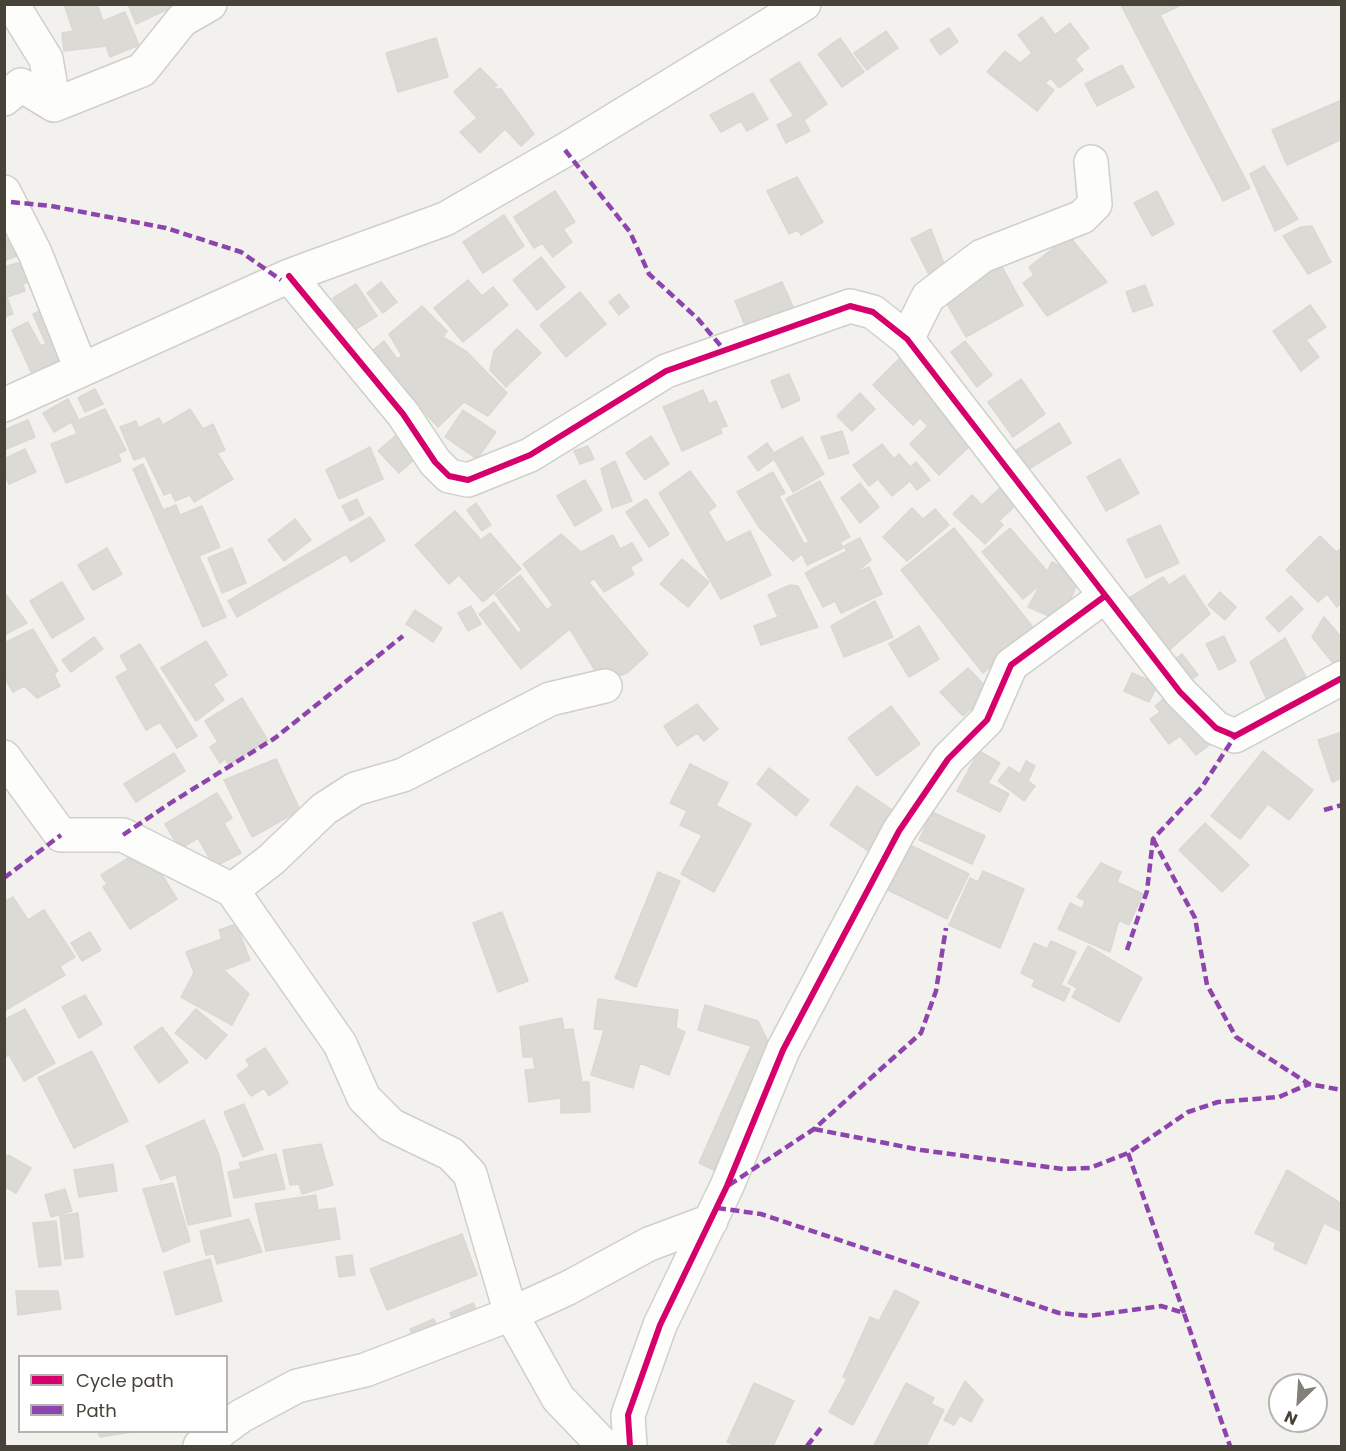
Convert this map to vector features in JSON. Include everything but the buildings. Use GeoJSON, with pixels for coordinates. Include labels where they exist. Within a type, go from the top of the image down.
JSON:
{"type":"FeatureCollection","features":[{"type":"Feature","properties":{"kind":"street"},"geometry":{"type":"LineString","coordinates":[[12,4],[46,59],[54,105]]}},
{"type":"Feature","properties":{"kind":"street"},"geometry":{"type":"LineString","coordinates":[[54,105],[142,70],[182,20],[210,4]]}},
{"type":"Feature","properties":{"kind":"street"},"geometry":{"type":"LineString","coordinates":[[4,405],[289,276],[445,219],[565,150],[804,4]]}},
{"type":"Feature","properties":{"kind":"street"},"geometry":{"type":"LineString","coordinates":[[4,99],[21,85],[54,105]]}},
{"type":"Feature","properties":{"kind":"street"},"geometry":{"type":"LineString","coordinates":[[908,339],[928,297],[982,256],[1082,217],[1095,204],[1091,162]]}},
{"type":"Feature","properties":{"kind":"street"},"geometry":{"type":"LineString","coordinates":[[4,192],[35,254],[81,369]]}},
{"type":"Feature","properties":{"kind":"street"},"geometry":{"type":"LineString","coordinates":[[289,276],[403,414],[435,462],[449,476],[468,480],[530,455],[666,372],[850,306],[873,312],[908,339],[1180,692],[1216,728],[1235,736],[1341,678]]}},
{"type":"Feature","properties":{"kind":"street"},"geometry":{"type":"LineString","coordinates":[[630,1446],[628,1415],[660,1325],[711,1221],[783,1050],[899,831],[948,759],[987,720],[1011,665],[1105,596]]}},
{"type":"Feature","properties":{"kind":"street"},"geometry":{"type":"LineString","coordinates":[[232,890],[272,859],[324,809],[355,789],[403,775],[550,699],[605,686]]}},
{"type":"Feature","properties":{"kind":"street"},"geometry":{"type":"LineString","coordinates":[[4,757],[60,835],[123,836],[232,890],[340,1044],[364,1098],[391,1125],[451,1155],[470,1174],[511,1314],[558,1398],[604,1446]]}},
{"type":"Feature","properties":{"kind":"street"},"geometry":{"type":"LineString","coordinates":[[228,1426],[241,1416],[297,1386],[365,1370],[511,1314],[568,1288],[649,1244],[711,1221]]}},
{"type":"Feature","properties":{"kind":"street"},"geometry":{"type":"LineString","coordinates":[[200,1446],[217,1433]]}},
{"type":"Feature","properties":{"kind":"marked path"},"geometry":{"type":"LineString","coordinates":[[565,150],[630,232],[649,274],[698,319],[725,351]]}},
{"type":"Feature","properties":{"kind":"marked path"},"geometry":{"type":"LineString","coordinates":[[11,202],[51,206],[166,228],[241,252],[281,280]]}},
{"type":"Feature","properties":{"kind":"marked path"},"geometry":{"type":"LineString","coordinates":[[123,835],[275,738],[403,636]]}},
{"type":"Feature","properties":{"kind":"marked path"},"geometry":{"type":"LineString","coordinates":[[1127,950],[1147,891],[1153,839],[1202,787],[1235,736]]}},
{"type":"Feature","properties":{"kind":"marked path"},"geometry":{"type":"LineString","coordinates":[[1324,810],[1342,805]]}},
{"type":"Feature","properties":{"kind":"marked path"},"geometry":{"type":"LineString","coordinates":[[4,878],[61,835]]}},
{"type":"Feature","properties":{"kind":"marked path"},"geometry":{"type":"LineString","coordinates":[[1153,839],[1195,918],[1207,985],[1236,1037],[1309,1084],[1342,1090]]}},
{"type":"Feature","properties":{"kind":"marked path"},"geometry":{"type":"LineString","coordinates":[[729,1185],[814,1129],[921,1033],[936,991],[946,928]]}},
{"type":"Feature","properties":{"kind":"marked path"},"geometry":{"type":"LineString","coordinates":[[814,1129],[921,1150],[1063,1169],[1090,1168],[1128,1153],[1188,1112],[1218,1102],[1279,1097],[1309,1084]]}},
{"type":"Feature","properties":{"kind":"marked path"},"geometry":{"type":"LineString","coordinates":[[1128,1153],[1184,1313]]}},
{"type":"Feature","properties":{"kind":"marked path"},"geometry":{"type":"LineString","coordinates":[[717,1208],[761,1214],[1059,1313],[1089,1316],[1161,1306],[1184,1313],[1230,1446]]}},
{"type":"Feature","properties":{"kind":"marked path"},"geometry":{"type":"LineString","coordinates":[[807,1446],[821,1428]]}},
{"type":"Feature","properties":{"kind":"cycle path"},"geometry":{"type":"LineString","coordinates":[[289,276],[403,414],[435,462],[449,476],[468,480],[530,455],[666,371],[850,306],[873,312],[907,339],[1180,692],[1216,728],[1235,736],[1342,678]]}},
{"type":"Feature","properties":{"kind":"cycle path"},"geometry":{"type":"LineString","coordinates":[[630,1446],[628,1415],[660,1325],[727,1186],[783,1050],[899,831],[948,759],[987,720],[1011,665],[1105,596]]}}]}
